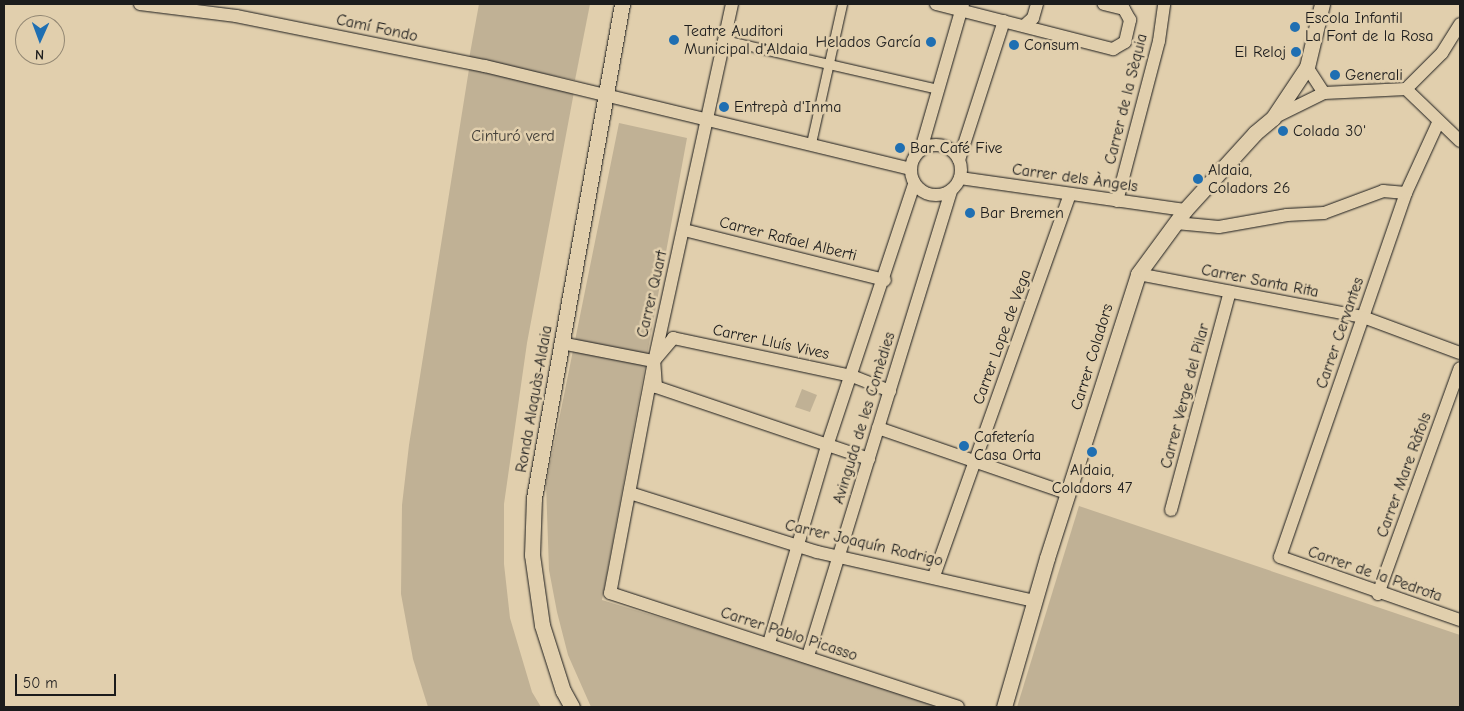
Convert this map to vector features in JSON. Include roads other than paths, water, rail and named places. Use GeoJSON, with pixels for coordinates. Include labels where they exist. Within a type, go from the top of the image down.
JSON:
{"type":"FeatureCollection","features":[{"type":"Feature","properties":{"kind":"street","name":"Camí Fondo"},"geometry":{"type":"LineString","coordinates":[[140,4],[236,16],[605,94]]}},
{"type":"Feature","properties":{"kind":"street","name":"Ronda Alaquàs-Aldaia"},"geometry":{"type":"LineString","coordinates":[[572,707],[564,691],[542,625],[532,555],[534,498],[622,4]]}},
{"type":"Feature","properties":{"kind":"street","name":"Carrer Quart"},"geometry":{"type":"LineString","coordinates":[[610,593],[654,361],[684,230],[705,119],[732,4]]}},
{"type":"Feature","properties":{"kind":"street"},"geometry":{"type":"LineString","coordinates":[[811,143],[842,4]]}},
{"type":"Feature","properties":{"kind":"street"},"geometry":{"type":"LineString","coordinates":[[936,4],[963,7],[1004,21],[1113,49],[1125,42],[1130,20],[1124,9],[1104,4]]}},
{"type":"Feature","properties":{"kind":"street"},"geometry":{"type":"LineString","coordinates":[[1024,26],[1033,18],[1037,4]]}},
{"type":"Feature","properties":{"kind":"street","name":"Carrer de la Sèquia"},"geometry":{"type":"LineString","coordinates":[[1117,201],[1159,41],[1164,4]]}},
{"type":"Feature","properties":{"kind":"street","name":"Carrer Coladors"},"geometry":{"type":"LineString","coordinates":[[1004,707],[1068,493],[1138,274],[1185,210],[1255,133],[1273,118],[1307,67],[1322,4]]}},
{"type":"Feature","properties":{"kind":"street"},"geometry":{"type":"LineString","coordinates":[[963,7],[922,146],[914,157],[910,169],[914,184],[929,194],[940,195],[951,190],[960,178],[960,160],[1004,21]]}},
{"type":"Feature","properties":{"kind":"street"},"geometry":{"type":"LineString","coordinates":[[1273,118],[1324,93],[1406,90],[1442,52],[1460,24]]}},
{"type":"Feature","properties":{"kind":"street"},"geometry":{"type":"LineString","coordinates":[[724,40],[938,89]]}},
{"type":"Feature","properties":{"kind":"street"},"geometry":{"type":"LineString","coordinates":[[1307,67],[1324,93]]}},
{"type":"Feature","properties":{"kind":"street"},"geometry":{"type":"LineString","coordinates":[[1406,90],[1438,123],[1460,140]]}},
{"type":"Feature","properties":{"kind":"street"},"geometry":{"type":"LineString","coordinates":[[605,94],[811,143],[910,169]]}},
{"type":"Feature","properties":{"kind":"street","name":"Carrer Cervantes"},"geometry":{"type":"LineString","coordinates":[[1280,557],[1406,193],[1438,123]]}},
{"type":"Feature","properties":{"kind":"street"},"geometry":{"type":"LineString","coordinates":[[922,146],[943,147],[954,152],[960,160]]}},
{"type":"Feature","properties":{"kind":"street","name":"Carrer dels Àngels"},"geometry":{"type":"LineString","coordinates":[[960,178],[1185,210]]}},
{"type":"Feature","properties":{"kind":"street","name":"Avinguda de les Comèdies"},"geometry":{"type":"LineString","coordinates":[[769,643],[827,446],[885,280],[914,184]]}},
{"type":"Feature","properties":{"kind":"street","name":"Avinguda de les Comèdies"},"geometry":{"type":"LineString","coordinates":[[808,656],[951,190]]}},
{"type":"Feature","properties":{"kind":"street"},"geometry":{"type":"LineString","coordinates":[[1176,223],[1219,226],[1287,215],[1324,212],[1383,191],[1406,193]]}},
{"type":"Feature","properties":{"kind":"street","name":"Carrer Lope de Vega"},"geometry":{"type":"LineString","coordinates":[[934,576],[1070,194]]}},
{"type":"Feature","properties":{"kind":"street","name":"Carrer Rafael Alberti"},"geometry":{"type":"LineString","coordinates":[[684,230],[885,280]]}},
{"type":"Feature","properties":{"kind":"street","name":"Carrer Santa Rita"},"geometry":{"type":"LineString","coordinates":[[1138,274],[1363,317],[1460,353]]}},
{"type":"Feature","properties":{"kind":"street","name":"Carrer Verge del Pilar"},"geometry":{"type":"LineString","coordinates":[[1171,510],[1230,292]]}},
{"type":"Feature","properties":{"kind":"street","name":"Carrer Lluís Vives"},"geometry":{"type":"LineString","coordinates":[[654,361],[673,338],[852,376],[890,391]]}},
{"type":"Feature","properties":{"kind":"street"},"geometry":{"type":"LineString","coordinates":[[561,343],[654,361],[656,387],[869,459]]}},
{"type":"Feature","properties":{"kind":"street","name":"Carrer Mare Ràfols"},"geometry":{"type":"LineString","coordinates":[[1378,594],[1460,368]]}},
{"type":"Feature","properties":{"kind":"street"},"geometry":{"type":"LineString","coordinates":[[878,428],[1068,493]]}},
{"type":"Feature","properties":{"kind":"street","name":"Carrer Joaquín Rodrigo"},"geometry":{"type":"LineString","coordinates":[[630,493],[798,547],[934,576],[1035,601]]}},
{"type":"Feature","properties":{"kind":"street","name":"Carrer de la Pedrota"},"geometry":{"type":"LineString","coordinates":[[1280,557],[1378,594],[1460,620]]}},
{"type":"Feature","properties":{"kind":"street","name":"Carrer Pablo Picasso"},"geometry":{"type":"LineString","coordinates":[[610,593],[769,643],[958,707]]}},
{"type":"Feature","properties":{"kind":"place","name":"Escola Infantil La Font de la Rosa"},"geometry":{"type":"Point","coordinates":[1295,27]}},
{"type":"Feature","properties":{"kind":"place","name":"Teatre Auditori Municipal d'Aldaia"},"geometry":{"type":"Point","coordinates":[674,40]}},
{"type":"Feature","properties":{"kind":"place","name":"Helados García"},"geometry":{"type":"Point","coordinates":[931,42]}},
{"type":"Feature","properties":{"kind":"place","name":"Consum"},"geometry":{"type":"Point","coordinates":[1014,45]}},
{"type":"Feature","properties":{"kind":"place","name":"El Reloj"},"geometry":{"type":"Point","coordinates":[1296,52]}},
{"type":"Feature","properties":{"kind":"place","name":"Generali"},"geometry":{"type":"Point","coordinates":[1335,75]}},
{"type":"Feature","properties":{"kind":"place","name":"Entrepà d'Inma"},"geometry":{"type":"Point","coordinates":[724,107]}},
{"type":"Feature","properties":{"kind":"place","name":"Colada 30'"},"geometry":{"type":"Point","coordinates":[1283,131]}},
{"type":"Feature","properties":{"kind":"place","name":"Bar Café Five"},"geometry":{"type":"Point","coordinates":[900,148]}},
{"type":"Feature","properties":{"kind":"place","name":"Aldaia, Coladors 26"},"geometry":{"type":"Point","coordinates":[1198,179]}},
{"type":"Feature","properties":{"kind":"place","name":"Bar Bremen"},"geometry":{"type":"Point","coordinates":[970,213]}},
{"type":"Feature","properties":{"kind":"place","name":"Cafetería Casa Orta"},"geometry":{"type":"Point","coordinates":[964,446]}},
{"type":"Feature","properties":{"kind":"place","name":"Aldaia, Coladors 47"},"geometry":{"type":"Point","coordinates":[1092,452]}},
{"type":"Feature","properties":{"kind":"park label","name":"Cinturó verd"},"geometry":{"type":"Point","coordinates":[513,136]}}]}
